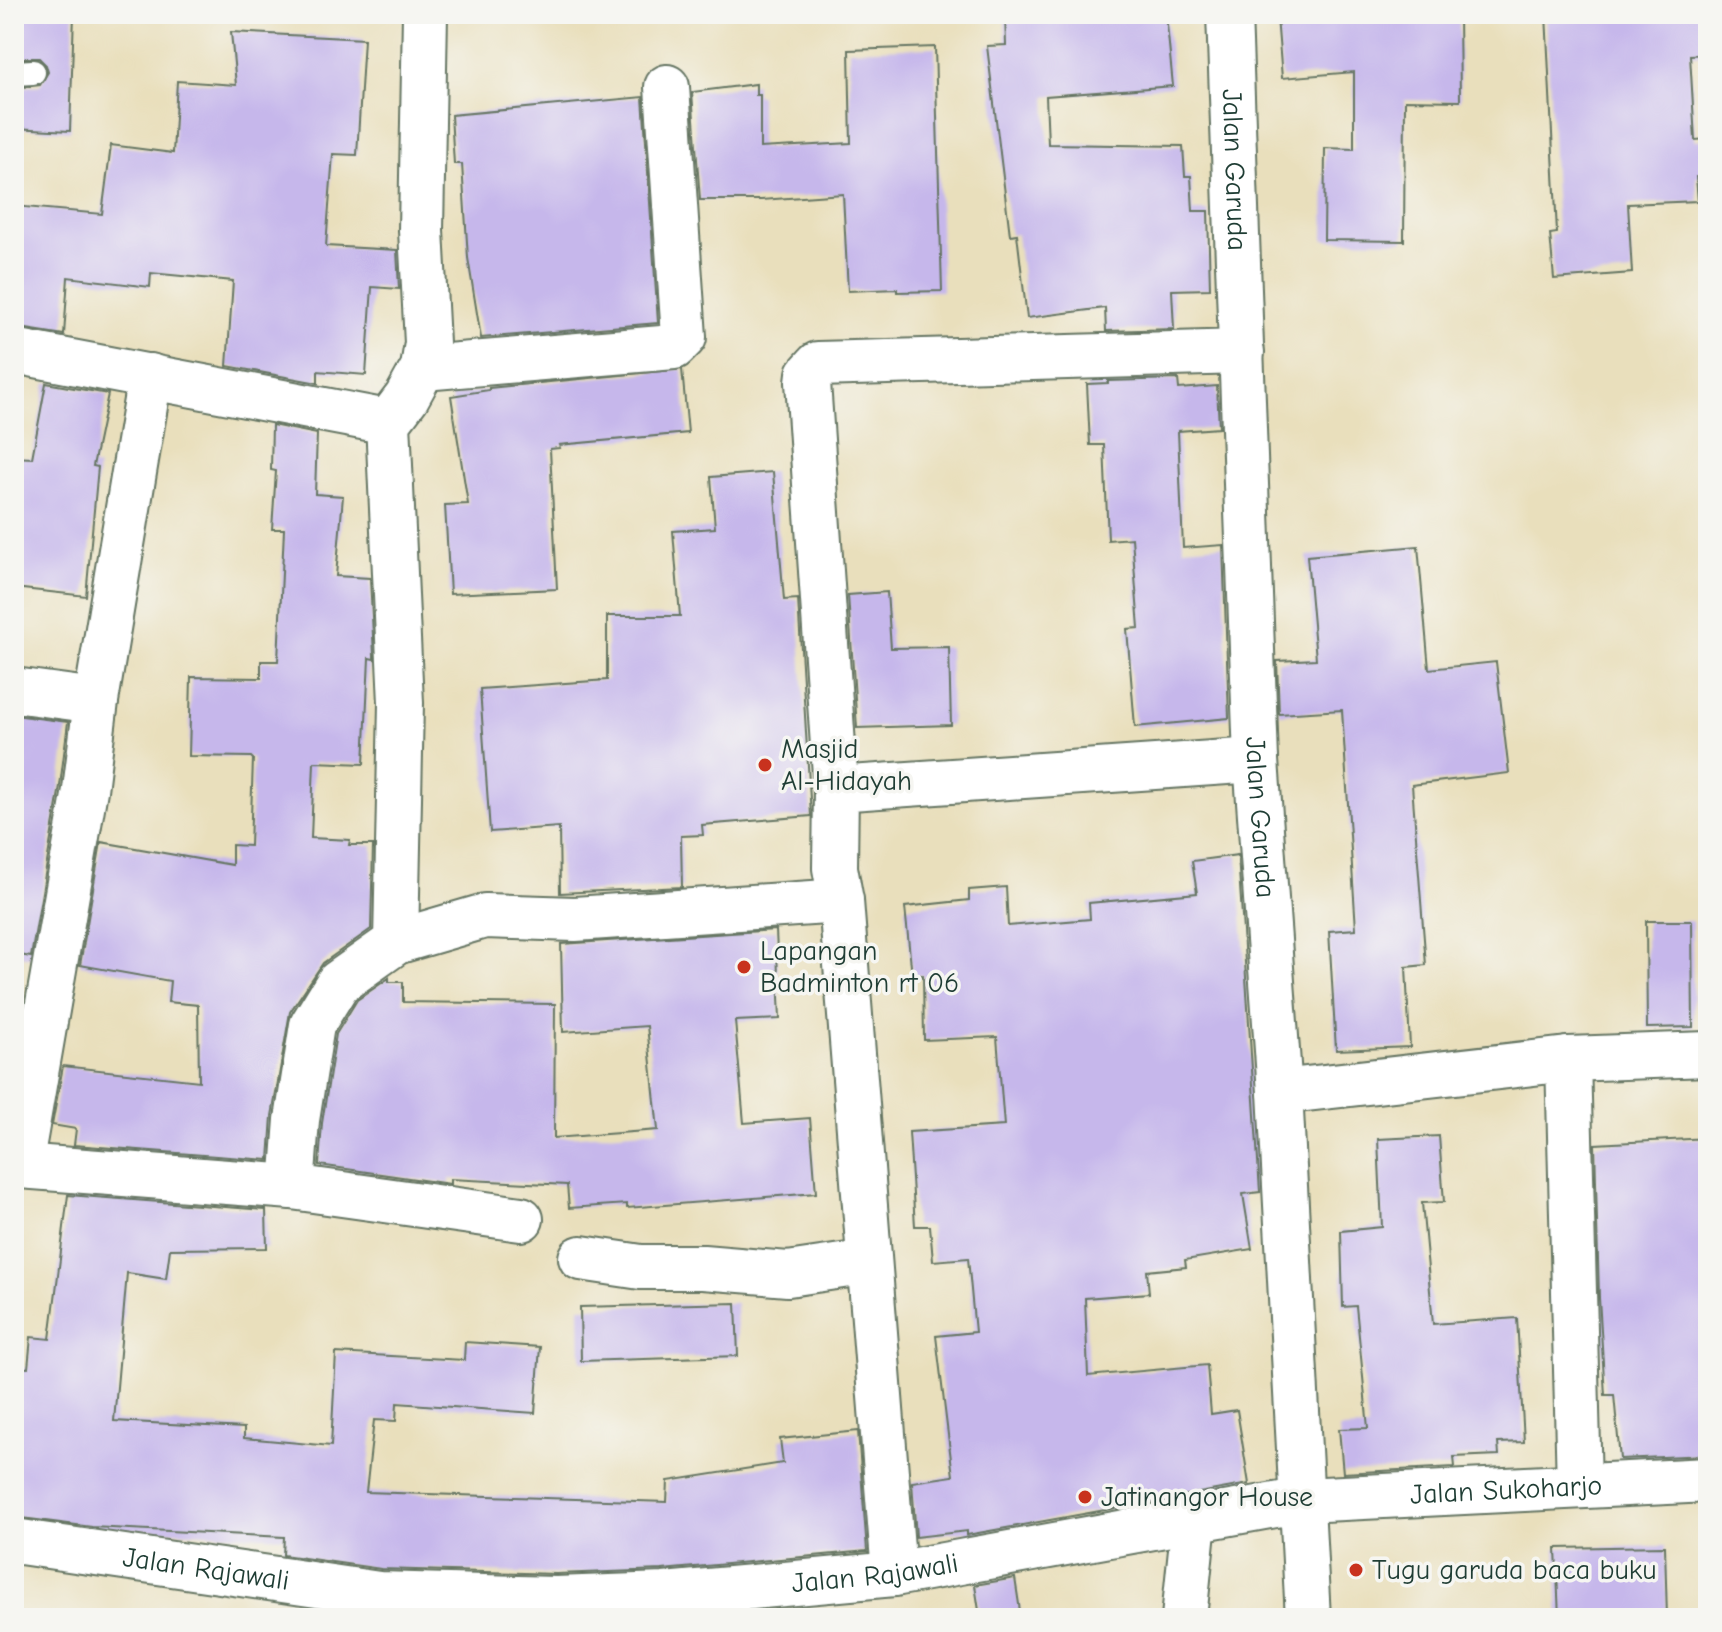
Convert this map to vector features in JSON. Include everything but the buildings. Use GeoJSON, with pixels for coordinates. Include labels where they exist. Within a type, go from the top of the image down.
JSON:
{"type":"FeatureCollection","features":[{"type":"Feature","properties":{"kind":"street"},"geometry":{"type":"LineString","coordinates":[[396,942],[401,703],[388,422],[423,368],[427,343],[421,230],[425,14]]}},
{"type":"Feature","properties":{"kind":"street","name":"Jalan Garuda"},"geometry":{"type":"LineString","coordinates":[[1229,14],[1256,760],[1280,1092],[1308,1618]]}},
{"type":"Feature","properties":{"kind":"street"},"geometry":{"type":"LineString","coordinates":[[423,368],[674,347],[684,337],[667,87]]}},
{"type":"Feature","properties":{"kind":"street"},"geometry":{"type":"LineString","coordinates":[[14,351],[388,422]]}},
{"type":"Feature","properties":{"kind":"street"},"geometry":{"type":"LineString","coordinates":[[894,1574],[841,901],[835,868],[836,789],[808,382],[813,368],[818,364],[1242,352]]}},
{"type":"Feature","properties":{"kind":"street"},"geometry":{"type":"LineString","coordinates":[[150,376],[96,701],[85,790],[17,1166],[292,1187],[521,1219]]}},
{"type":"Feature","properties":{"kind":"street"},"geometry":{"type":"LineString","coordinates":[[14,690],[96,701]]}},
{"type":"Feature","properties":{"kind":"street"},"geometry":{"type":"LineString","coordinates":[[836,789],[1256,760]]}},
{"type":"Feature","properties":{"kind":"street"},"geometry":{"type":"LineString","coordinates":[[292,1187],[297,1120],[312,1025],[338,983],[396,942],[485,916],[575,919],[841,901]]}},
{"type":"Feature","properties":{"kind":"street"},"geometry":{"type":"LineString","coordinates":[[1280,1092],[1568,1059],[1708,1054]]}},
{"type":"Feature","properties":{"kind":"street"},"geometry":{"type":"LineString","coordinates":[[1568,1059],[1579,1486]]}},
{"type":"Feature","properties":{"kind":"street"},"geometry":{"type":"LineString","coordinates":[[581,1258],[641,1267],[703,1267],[788,1274],[869,1262]]}},
{"type":"Feature","properties":{"kind":"street","name":"Jalan Sukoharjo"},"geometry":{"type":"LineString","coordinates":[[1303,1500],[1708,1480]]}},
{"type":"Feature","properties":{"kind":"street","name":"Jalan Rajawali"},"geometry":{"type":"LineString","coordinates":[[14,1541],[379,1594],[556,1599],[648,1596],[894,1574],[1303,1500]]}},
{"type":"Feature","properties":{"kind":"street"},"geometry":{"type":"LineString","coordinates":[[1184,1618],[1194,1520]]}},
{"type":"Feature","properties":{"kind":"place","name":"Masjid Al-Hidayah"},"geometry":{"type":"Point","coordinates":[765,765]}},
{"type":"Feature","properties":{"kind":"place","name":"Lapangan Badminton rt 06"},"geometry":{"type":"Point","coordinates":[744,967]}},
{"type":"Feature","properties":{"kind":"place","name":"Jatinangor House"},"geometry":{"type":"Point","coordinates":[1085,1497]}},
{"type":"Feature","properties":{"kind":"place","name":"Tugu garuda baca buku"},"geometry":{"type":"Point","coordinates":[1356,1570]}}]}
